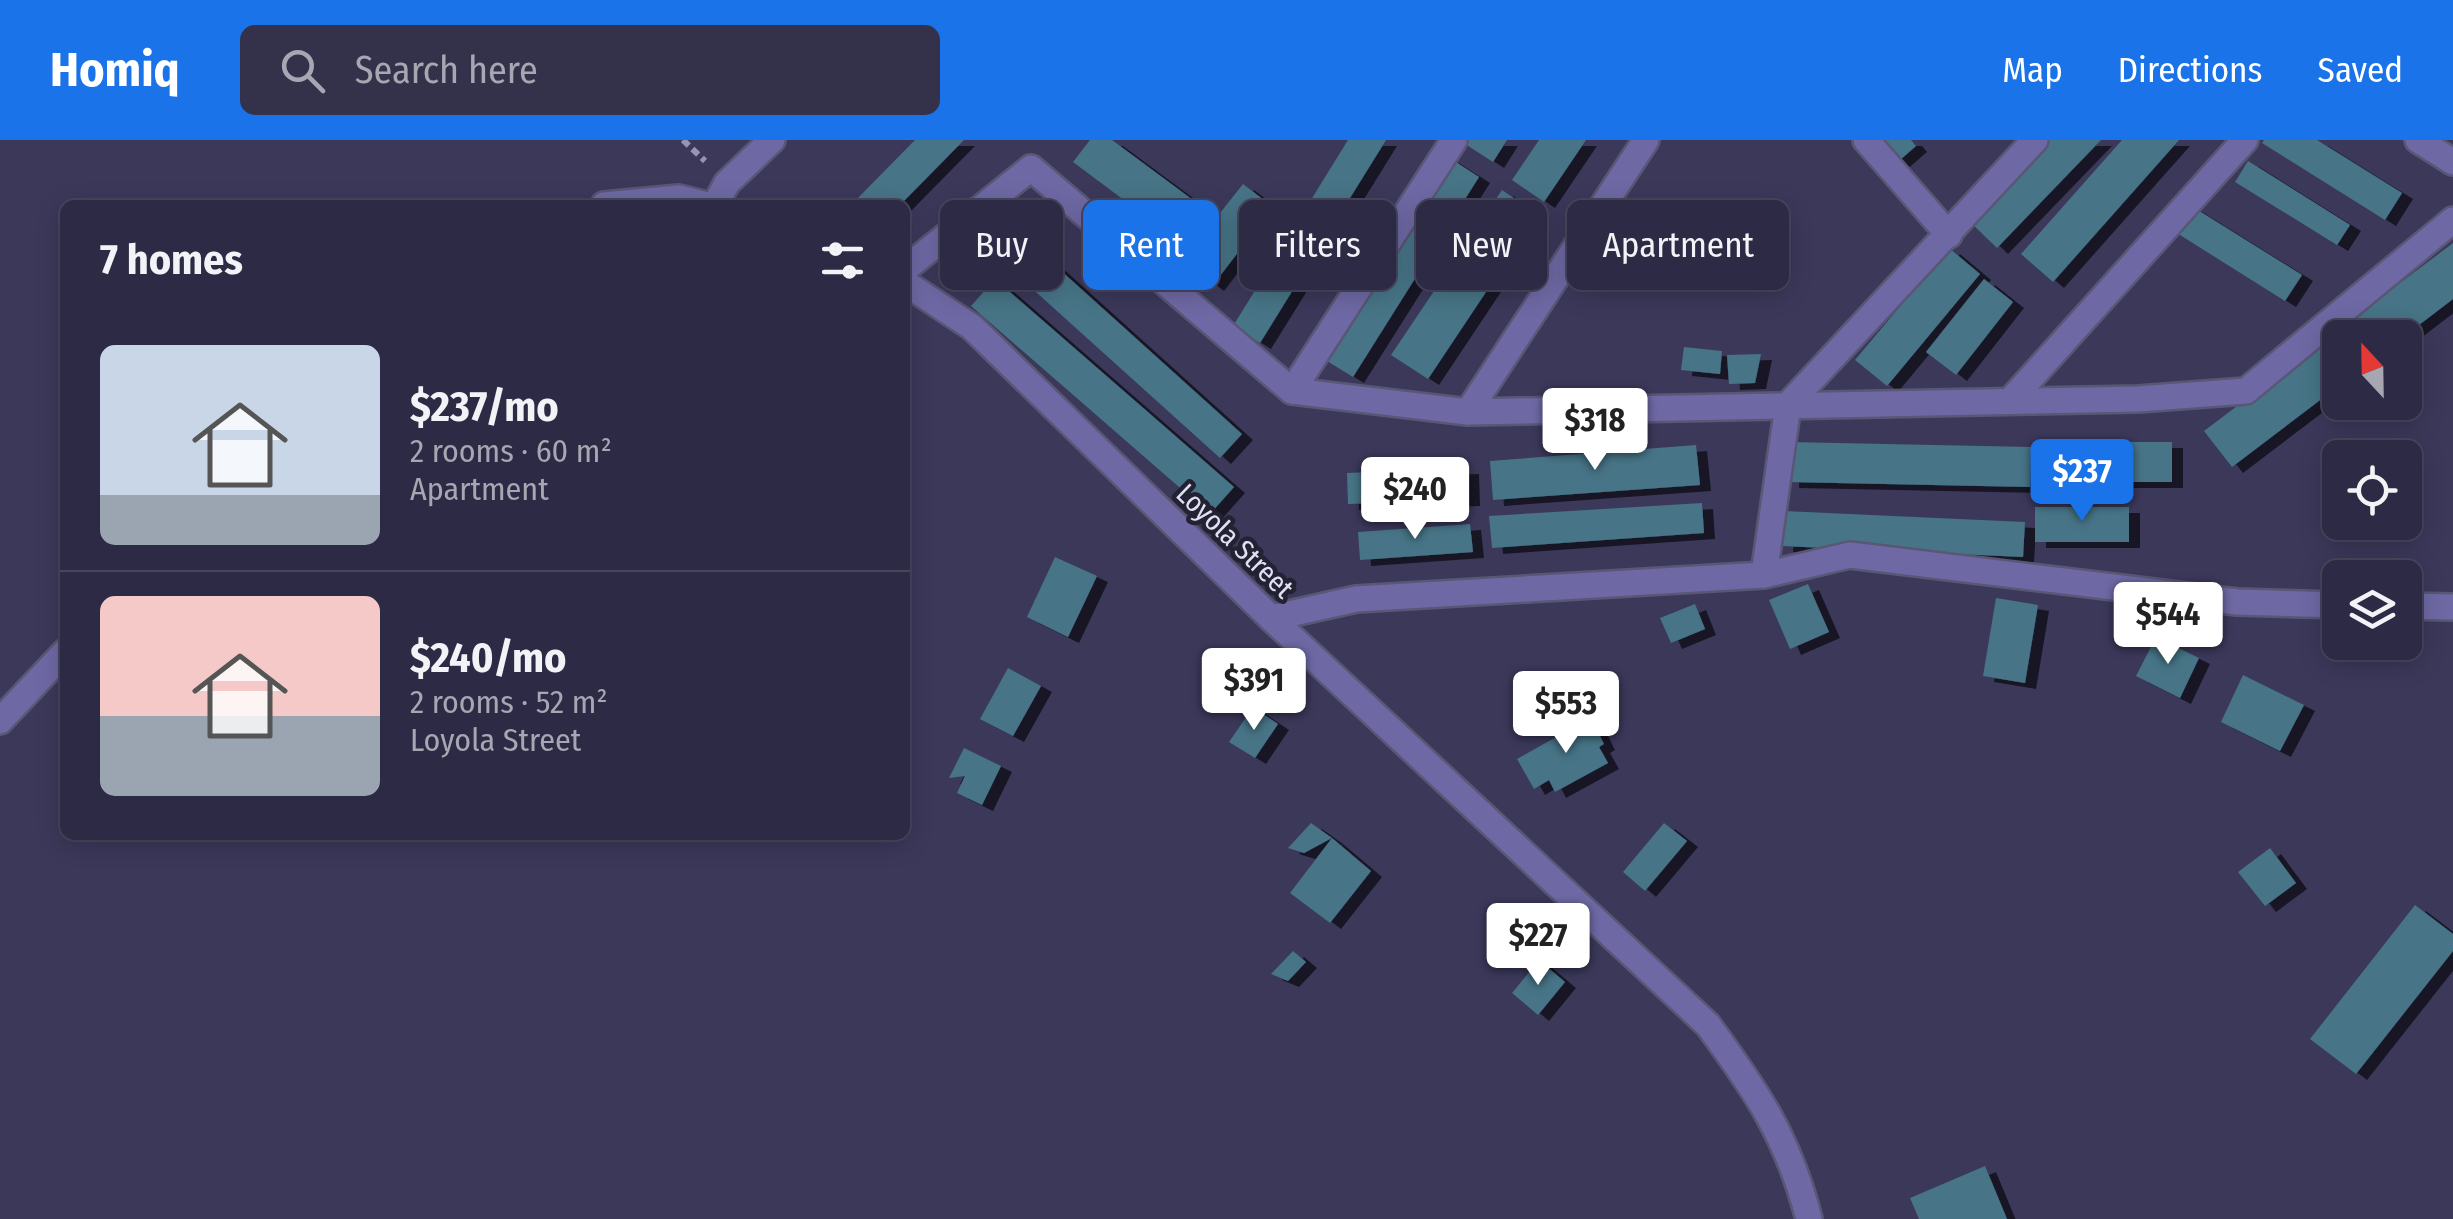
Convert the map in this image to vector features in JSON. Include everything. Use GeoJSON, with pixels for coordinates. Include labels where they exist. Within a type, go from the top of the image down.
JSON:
{"type":"FeatureCollection","features":[{"type":"Feature","properties":{"kind":"street"},"geometry":{"type":"LineString","coordinates":[[718,200],[727,184],[772,140]]}},
{"type":"Feature","properties":{"kind":"street"},"geometry":{"type":"LineString","coordinates":[[1292,391],[1454,140]]}},
{"type":"Feature","properties":{"kind":"street"},"geometry":{"type":"LineString","coordinates":[[1468,412],[1646,140]]}},
{"type":"Feature","properties":{"kind":"street"},"geometry":{"type":"LineString","coordinates":[[1866,140],[1950,235]]}},
{"type":"Feature","properties":{"kind":"street"},"geometry":{"type":"LineString","coordinates":[[1764,575],[1788,405],[2035,140]]}},
{"type":"Feature","properties":{"kind":"street"},"geometry":{"type":"LineString","coordinates":[[2010,402],[2245,140]]}},
{"type":"Feature","properties":{"kind":"street"},"geometry":{"type":"LineString","coordinates":[[2418,140],[2453,162]]}},
{"type":"Feature","properties":{"kind":"street"},"geometry":{"type":"LineString","coordinates":[[910,265],[1032,168],[1292,391],[1468,412],[2010,402],[2246,392],[2453,220]]}},
{"type":"Feature","properties":{"kind":"street"},"geometry":{"type":"LineString","coordinates":[[658,200],[687,200]]}},
{"type":"Feature","properties":{"kind":"street","name":"Loyola Street"},"geometry":{"type":"LineString","coordinates":[[910,285],[972,327],[1271,618],[1708,1025],[1762,1100],[1795,1163],[1809,1219]]}},
{"type":"Feature","properties":{"kind":"street"},"geometry":{"type":"LineString","coordinates":[[1271,618],[1356,599],[1764,575],[1850,555],[2237,602],[2322,604]]}},
{"type":"Feature","properties":{"kind":"street"},"geometry":{"type":"LineString","coordinates":[[2422,606],[2453,607]]}},
{"type":"Feature","properties":{"kind":"street"},"geometry":{"type":"LineString","coordinates":[[0,721],[60,657]]}},
{"type":"Feature","properties":{"kind":"building"},"geometry":{"type":"Polygon","coordinates":[[[915,140],[964,140],[905,200],[856,200],[915,140]]]}},
{"type":"Feature","properties":{"kind":"building"},"geometry":{"type":"Polygon","coordinates":[[[1090,140],[1112,140],[1193,200],[1124,200],[1073,162],[1090,140]]]}},
{"type":"Feature","properties":{"kind":"building"},"geometry":{"type":"Polygon","coordinates":[[[1348,140],[1386,140],[1349,200],[1311,200],[1348,140]]]}},
{"type":"Feature","properties":{"kind":"building"},"geometry":{"type":"Polygon","coordinates":[[[1459,140],[1507,140],[1493,162],[1459,140]]]}},
{"type":"Feature","properties":{"kind":"building"},"geometry":{"type":"Polygon","coordinates":[[[1539,140],[1586,140],[1545,200],[1512,180],[1539,140]]]}},
{"type":"Feature","properties":{"kind":"building"},"geometry":{"type":"Polygon","coordinates":[[[1869,140],[1911,140],[1916,146],[1892,167],[1869,140]]]}},
{"type":"Feature","properties":{"kind":"building"},"geometry":{"type":"Polygon","coordinates":[[[2048,140],[2101,140],[1997,248],[1970,222],[2048,140]]]}},
{"type":"Feature","properties":{"kind":"building"},"geometry":{"type":"Polygon","coordinates":[[[2122,140],[2179,140],[2053,282],[2021,254],[2122,140]]]}},
{"type":"Feature","properties":{"kind":"building"},"geometry":{"type":"Polygon","coordinates":[[[2317,140],[2402,193],[2385,220],[2262,143],[2317,140]]]}},
{"type":"Feature","properties":{"kind":"building"},"geometry":{"type":"Polygon","coordinates":[[[1448,157],[1479,177],[1465,200],[1421,200],[1448,157]]]}},
{"type":"Feature","properties":{"kind":"building"},"geometry":{"type":"Polygon","coordinates":[[[2248,161],[2350,225],[2337,245],[2235,182],[2248,161]]]}},
{"type":"Feature","properties":{"kind":"building"},"geometry":{"type":"Polygon","coordinates":[[[1243,184],[1264,200],[1239,200],[1239,251],[1219,277],[1219,214],[1243,184]]]}},
{"type":"Feature","properties":{"kind":"building"},"geometry":{"type":"Polygon","coordinates":[[[1502,190],[1517,200],[1495,200],[1502,190]]]}},
{"type":"Feature","properties":{"kind":"building"},"geometry":{"type":"Polygon","coordinates":[[[2188,204],[2302,275],[2285,301],[2172,230],[2188,204]]]}},
{"type":"Feature","properties":{"kind":"building"},"geometry":{"type":"Polygon","coordinates":[[[1416,208],[1416,277],[1353,377],[1322,358],[1365,290],[1396,290],[1396,240],[1416,208]]]}},
{"type":"Feature","properties":{"kind":"building"},"geometry":{"type":"Polygon","coordinates":[[[2453,243],[2453,299],[2422,323],[2351,320],[2453,243]]]}},
{"type":"Feature","properties":{"kind":"building"},"geometry":{"type":"Polygon","coordinates":[[[1949,248],[1980,274],[1887,386],[1855,360],[1949,248]]]}},
{"type":"Feature","properties":{"kind":"building"},"geometry":{"type":"Polygon","coordinates":[[[1063,273],[1242,434],[1220,458],[1034,290],[1063,290],[1063,273]]]}},
{"type":"Feature","properties":{"kind":"building"},"geometry":{"type":"Polygon","coordinates":[[[1984,279],[2013,302],[1956,375],[1926,352],[1984,279]]]}},
{"type":"Feature","properties":{"kind":"building"},"geometry":{"type":"Polygon","coordinates":[[[985,290],[1008,290],[1234,487],[1210,514],[971,306],[985,290]]]}},
{"type":"Feature","properties":{"kind":"building"},"geometry":{"type":"Polygon","coordinates":[[[1255,290],[1293,290],[1260,343],[1233,326],[1255,290]]]}},
{"type":"Feature","properties":{"kind":"building"},"geometry":{"type":"Polygon","coordinates":[[[1435,290],[1487,290],[1428,379],[1391,355],[1435,290]]]}},
{"type":"Feature","properties":{"kind":"building"},"geometry":{"type":"Polygon","coordinates":[[[2322,342],[2322,399],[2232,467],[2204,431],[2322,342]]]}},
{"type":"Feature","properties":{"kind":"building"},"geometry":{"type":"Polygon","coordinates":[[[1684,347],[1722,351],[1720,374],[1681,370],[1684,347]]]}},
{"type":"Feature","properties":{"kind":"building"},"geometry":{"type":"Polygon","coordinates":[[[1761,354],[1755,383],[1729,384],[1727,355],[1761,354]]]}},
{"type":"Feature","properties":{"kind":"building"},"geometry":{"type":"Polygon","coordinates":[[[1789,442],[2031,447],[2030,487],[1788,482],[1789,442]]]}},
{"type":"Feature","properties":{"kind":"building"},"geometry":{"type":"Polygon","coordinates":[[[2037,442],[2172,442],[2172,482],[2037,482],[2037,442]]]}},
{"type":"Feature","properties":{"kind":"building"},"geometry":{"type":"Polygon","coordinates":[[[1696,445],[1700,485],[1493,500],[1490,461],[1696,445]]]}},
{"type":"Feature","properties":{"kind":"building"},"geometry":{"type":"Polygon","coordinates":[[[1468,468],[1469,500],[1348,504],[1347,473],[1468,468]]]}},
{"type":"Feature","properties":{"kind":"building"},"geometry":{"type":"Polygon","coordinates":[[[1702,503],[1704,533],[1492,548],[1489,516],[1702,503]]]}},
{"type":"Feature","properties":{"kind":"building"},"geometry":{"type":"Polygon","coordinates":[[[2035,507],[2129,507],[2129,542],[2035,542],[2035,507]]]}},
{"type":"Feature","properties":{"kind":"building"},"geometry":{"type":"Polygon","coordinates":[[[1784,511],[2025,522],[2023,557],[1782,546],[1784,511]]]}},
{"type":"Feature","properties":{"kind":"building"},"geometry":{"type":"Polygon","coordinates":[[[1470,524],[1473,552],[1360,560],[1358,532],[1470,524]]]}},
{"type":"Feature","properties":{"kind":"building"},"geometry":{"type":"Polygon","coordinates":[[[1055,557],[1097,576],[1068,637],[1027,617],[1055,557]]]}},
{"type":"Feature","properties":{"kind":"building"},"geometry":{"type":"Polygon","coordinates":[[[1808,584],[1829,632],[1790,649],[1769,600],[1808,584]]]}},
{"type":"Feature","properties":{"kind":"building"},"geometry":{"type":"Polygon","coordinates":[[[1996,598],[2038,605],[2025,683],[1983,676],[1996,598]]]}},
{"type":"Feature","properties":{"kind":"building"},"geometry":{"type":"Polygon","coordinates":[[[1695,604],[1705,629],[1671,643],[1660,618],[1695,604]]]}},
{"type":"Feature","properties":{"kind":"building"},"geometry":{"type":"Polygon","coordinates":[[[2156,637],[2199,658],[2180,698],[2136,676],[2156,637]]]}},
{"type":"Feature","properties":{"kind":"building"},"geometry":{"type":"Polygon","coordinates":[[[1008,668],[1041,686],[1013,736],[980,719],[1008,668]]]}},
{"type":"Feature","properties":{"kind":"building"},"geometry":{"type":"Polygon","coordinates":[[[2243,675],[2304,705],[2280,751],[2221,722],[2243,675]]]}},
{"type":"Feature","properties":{"kind":"building"},"geometry":{"type":"Polygon","coordinates":[[[1253,707],[1278,724],[1255,758],[1229,742],[1253,707]]]}},
{"type":"Feature","properties":{"kind":"building"},"geometry":{"type":"Polygon","coordinates":[[[1597,714],[1604,726],[1597,730],[1604,744],[1599,747],[1608,763],[1555,792],[1549,780],[1534,789],[1517,759],[1597,714]]]}},
{"type":"Feature","properties":{"kind":"building"},"geometry":{"type":"Polygon","coordinates":[[[964,748],[1001,766],[982,805],[957,793],[965,776],[949,778],[964,748]]]}},
{"type":"Feature","properties":{"kind":"building"},"geometry":{"type":"Polygon","coordinates":[[[1311,823],[1332,838],[1304,853],[1288,848],[1311,823]]]}},
{"type":"Feature","properties":{"kind":"building"},"geometry":{"type":"Polygon","coordinates":[[[1664,823],[1687,841],[1645,891],[1623,872],[1664,823]]]}},
{"type":"Feature","properties":{"kind":"building"},"geometry":{"type":"Polygon","coordinates":[[[1332,838],[1371,871],[1330,923],[1290,893],[1332,838]]]}},
{"type":"Feature","properties":{"kind":"building"},"geometry":{"type":"Polygon","coordinates":[[[2270,848],[2296,883],[2265,906],[2238,872],[2270,848]]]}},
{"type":"Feature","properties":{"kind":"building"},"geometry":{"type":"Polygon","coordinates":[[[2415,905],[2453,934],[2453,951],[2356,1074],[2310,1039],[2415,905]]]}},
{"type":"Feature","properties":{"kind":"building"},"geometry":{"type":"Polygon","coordinates":[[[1293,951],[1306,962],[1288,981],[1271,974],[1293,951]]]}},
{"type":"Feature","properties":{"kind":"building"},"geometry":{"type":"Polygon","coordinates":[[[1539,960],[1565,982],[1538,1015],[1512,993],[1539,960]]]}},
{"type":"Feature","properties":{"kind":"building"},"geometry":{"type":"Polygon","coordinates":[[[1985,1166],[2007,1219],[1919,1219],[1910,1198],[1985,1166]]]}}]}
